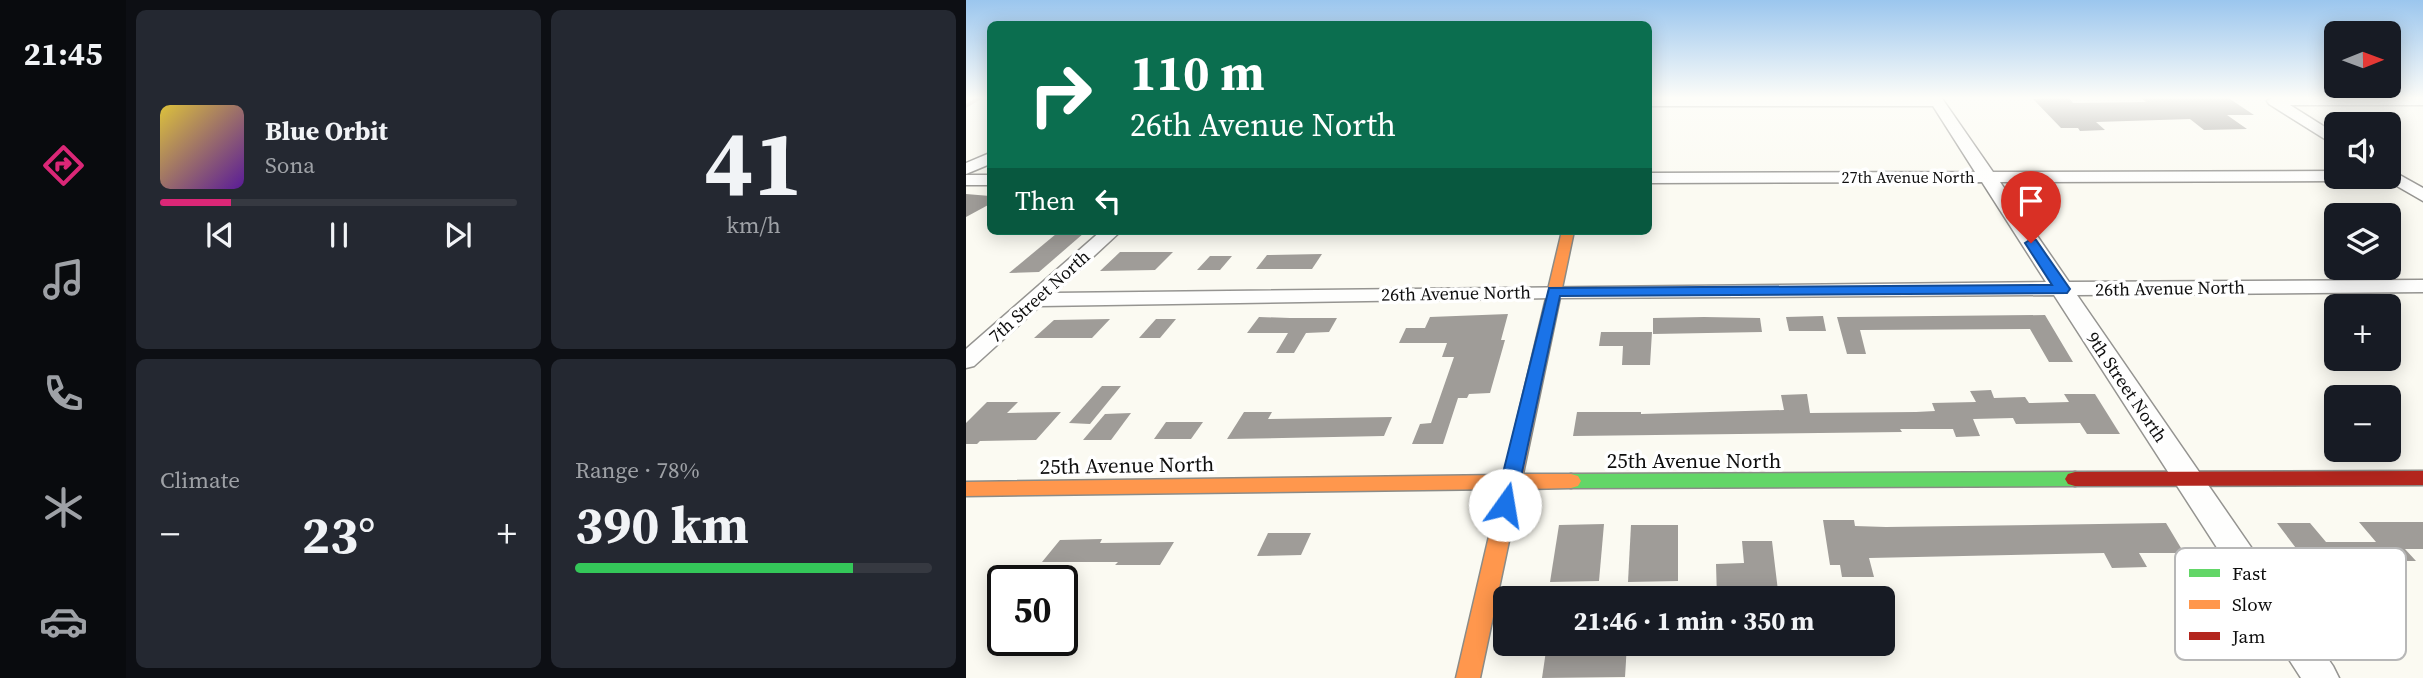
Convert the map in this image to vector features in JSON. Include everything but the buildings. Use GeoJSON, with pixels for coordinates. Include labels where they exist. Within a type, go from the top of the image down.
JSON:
{"type":"FeatureCollection","features":[{"type":"Feature","properties":{"kind":"street","name":"9th Street North"},"geometry":{"type":"LineString","coordinates":[[1955,129],[2234,548]]}},
{"type":"Feature","properties":{"kind":"street"},"geometry":{"type":"LineString","coordinates":[[966,169],[987,159]]}},
{"type":"Feature","properties":{"kind":"street"},"geometry":{"type":"LineString","coordinates":[[2401,175],[2423,175]]}},
{"type":"Feature","properties":{"kind":"street","name":"27th Avenue North"},"geometry":{"type":"LineString","coordinates":[[1652,178],[2324,176]]}},
{"type":"Feature","properties":{"kind":"street"},"geometry":{"type":"LineString","coordinates":[[966,180],[987,180]]}},
{"type":"Feature","properties":{"kind":"street"},"geometry":{"type":"LineString","coordinates":[[2401,182],[2423,196]]}},
{"type":"Feature","properties":{"kind":"street","name":"7th Street North"},"geometry":{"type":"LineString","coordinates":[[966,361],[1107,235]]}},
{"type":"Feature","properties":{"kind":"street"},"geometry":{"type":"LineString","coordinates":[[1468,678],[1567,235]]}},
{"type":"Feature","properties":{"kind":"street","name":"26th Avenue North"},"geometry":{"type":"LineString","coordinates":[[1034,300],[1554,292],[2423,286]]}},
{"type":"Feature","properties":{"kind":"street","name":"25th Avenue North"},"geometry":{"type":"LineString","coordinates":[[966,489],[1510,481],[2423,478]]}},
{"type":"Feature","properties":{"kind":"street","name":"9th Street North"},"geometry":{"type":"LineString","coordinates":[[2308,660],[2320,678]]}},
{"type":"Feature","properties":{"kind":"traffic: fast"},"geometry":{"type":"LineString","coordinates":[[1571,481],[2075,479]]}},
{"type":"Feature","properties":{"kind":"traffic: slow"},"geometry":{"type":"LineString","coordinates":[[1468,678],[1567,235]]}},
{"type":"Feature","properties":{"kind":"traffic: slow"},"geometry":{"type":"LineString","coordinates":[[966,489],[1571,481]]}},
{"type":"Feature","properties":{"kind":"traffic: jam"},"geometry":{"type":"LineString","coordinates":[[2075,479],[2423,478]]}},
{"type":"Feature","properties":{"kind":"route"},"geometry":{"type":"LineString","coordinates":[[1505,505],[1554,292],[2062,289],[2031,243]]}}]}
